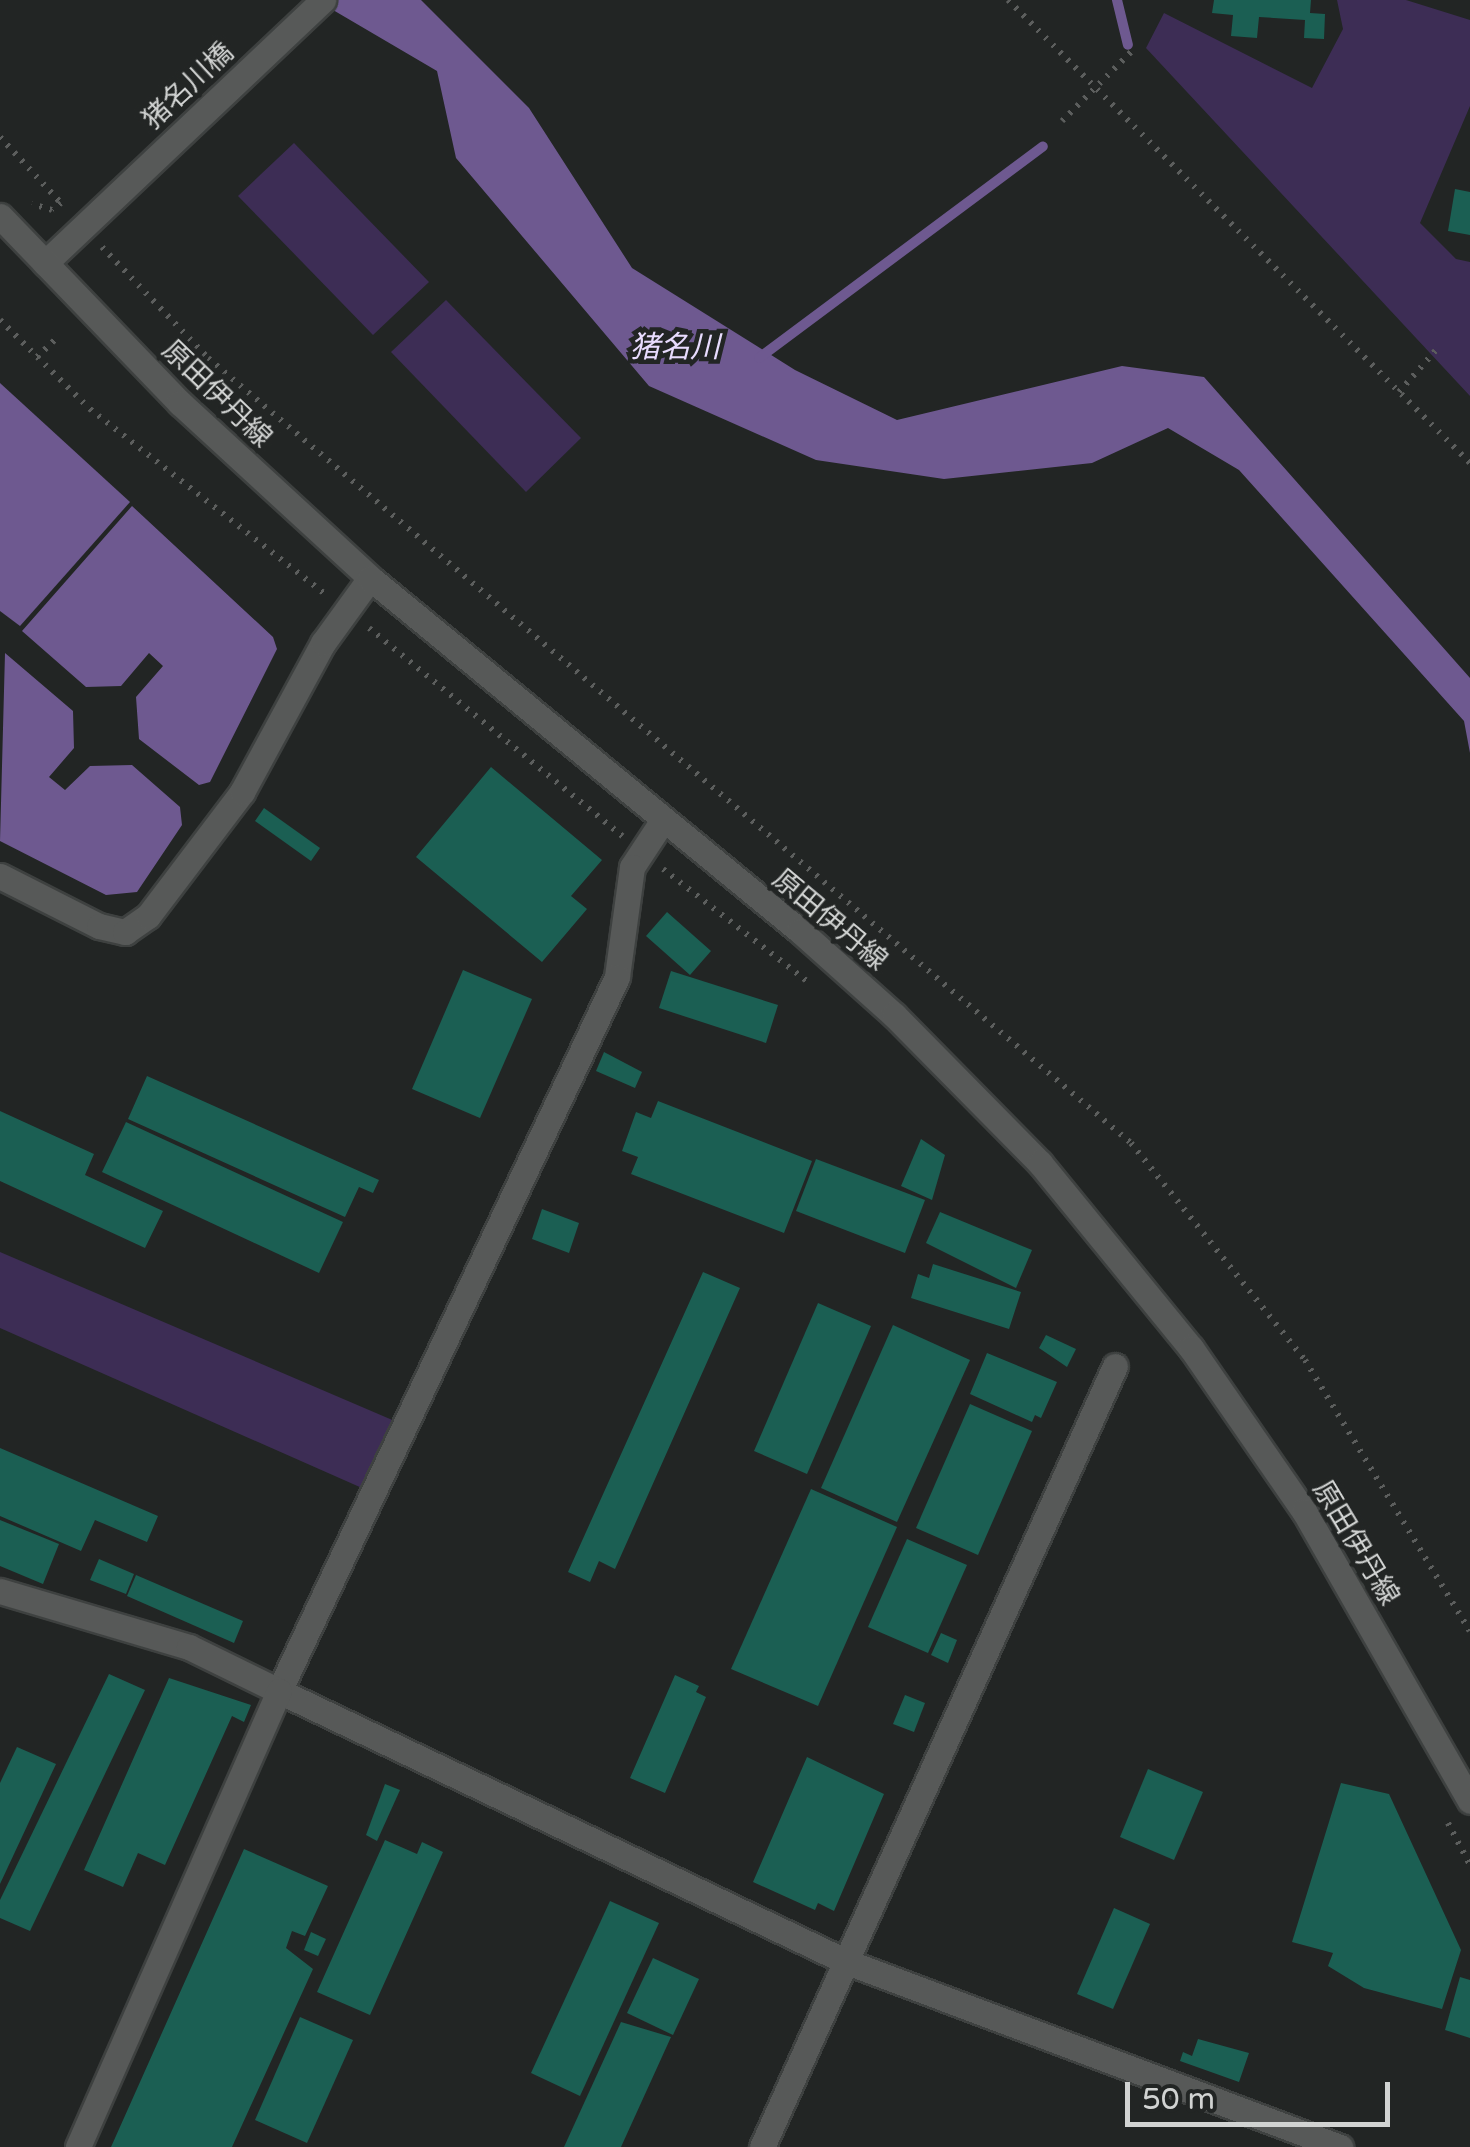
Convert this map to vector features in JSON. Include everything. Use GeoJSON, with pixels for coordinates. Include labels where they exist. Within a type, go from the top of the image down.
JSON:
{"type":"FeatureCollection","features":[{"type":"Feature","properties":{"kind":"street","name":"猪名川橋"},"geometry":{"type":"LineString","coordinates":[[45,263],[100,225],[323,0]]}},
{"type":"Feature","properties":{"kind":"street","name":"原田伊丹線"},"geometry":{"type":"LineString","coordinates":[[0,216],[180,404],[370,578],[894,1014],[1102,1233],[1304,1511],[1470,1801]]}},
{"type":"Feature","properties":{"kind":"street"},"geometry":{"type":"LineString","coordinates":[[0,876],[99,926],[125,932],[148,916],[242,792],[346,610],[370,578]]}},
{"type":"Feature","properties":{"kind":"street"},"geometry":{"type":"LineString","coordinates":[[78,2147],[279,1691],[617,978],[632,867],[662,820]]}},
{"type":"Feature","properties":{"kind":"street"},"geometry":{"type":"LineString","coordinates":[[762,2147],[1116,1366]]}},
{"type":"Feature","properties":{"kind":"street"},"geometry":{"type":"LineString","coordinates":[[0,1592],[189,1647],[847,1962],[1340,2147]]}},
{"type":"Feature","properties":{"kind":"path"},"geometry":{"type":"LineString","coordinates":[[1008,0],[1470,463]]}},
{"type":"Feature","properties":{"kind":"path"},"geometry":{"type":"LineString","coordinates":[[1062,121],[1135,48]]}},
{"type":"Feature","properties":{"kind":"path"},"geometry":{"type":"LineString","coordinates":[[0,137],[61,202],[52,210],[19,192]]}},
{"type":"Feature","properties":{"kind":"path"},"geometry":{"type":"LineString","coordinates":[[98,258],[100,225]]}},
{"type":"Feature","properties":{"kind":"path"},"geometry":{"type":"LineString","coordinates":[[0,320],[90,409],[814,988]]}},
{"type":"Feature","properties":{"kind":"path"},"geometry":{"type":"LineString","coordinates":[[37,357],[57,338]]}},
{"type":"Feature","properties":{"kind":"path"},"geometry":{"type":"LineString","coordinates":[[1399,392],[1435,351]]}},
{"type":"Feature","properties":{"kind":"path"},"geometry":{"type":"LineString","coordinates":[[1443,1814],[1470,1865]]}},
{"type":"Feature","properties":{"kind":"shaded area"},"geometry":{"type":"Polygon","coordinates":[[[1337,0],[1406,0],[1470,20],[1470,106],[1420,223],[1456,259],[1470,262],[1470,396],[1146,48],[1164,13],[1312,88],[1343,29],[1337,0]]]}},
{"type":"Feature","properties":{"kind":"shaded area"},"geometry":{"type":"Polygon","coordinates":[[[294,143],[429,282],[373,335],[238,196],[294,143]]]}},
{"type":"Feature","properties":{"kind":"shaded area"},"geometry":{"type":"Polygon","coordinates":[[[446,300],[581,438],[526,492],[391,352],[446,300]]]}},
{"type":"Feature","properties":{"kind":"shaded area"},"geometry":{"type":"Polygon","coordinates":[[[0,1252],[397,1422],[362,1488],[0,1328],[0,1252]]]}},
{"type":"Feature","properties":{"kind":"water","name":"猪名川"},"geometry":{"type":"Polygon","coordinates":[[[316,0],[421,0],[529,108],[632,268],[795,370],[897,420],[1122,366],[1204,377],[1470,678],[1470,753],[1464,721],[1239,470],[1168,428],[1092,463],[944,479],[816,460],[649,386],[456,158],[437,71],[316,0]]]}},
{"type":"Feature","properties":{"kind":"water"},"geometry":{"type":"Polygon","coordinates":[[[0,383],[130,502],[20,626],[0,611],[0,383]]]}},
{"type":"Feature","properties":{"kind":"water"},"geometry":{"type":"Polygon","coordinates":[[[132,506],[273,637],[277,649],[210,782],[199,785],[139,739],[136,697],[163,666],[149,653],[121,686],[86,687],[22,631],[132,506]]]}},
{"type":"Feature","properties":{"kind":"water"},"geometry":{"type":"Polygon","coordinates":[[[5,653],[73,711],[74,748],[49,777],[65,790],[90,766],[132,765],[180,807],[182,825],[137,892],[106,895],[0,841],[5,653]]]}},
{"type":"Feature","properties":{"kind":"building"},"geometry":{"type":"Polygon","coordinates":[[[1214,0],[1311,0],[1310,13],[1325,14],[1324,39],[1304,38],[1305,20],[1259,17],[1257,38],[1231,36],[1233,15],[1212,13],[1214,0]]]}},
{"type":"Feature","properties":{"kind":"building"},"geometry":{"type":"Polygon","coordinates":[[[1455,189],[1470,192],[1470,235],[1448,231],[1455,189]]]}},
{"type":"Feature","properties":{"kind":"building"},"geometry":{"type":"Polygon","coordinates":[[[491,767],[602,860],[571,896],[587,909],[542,962],[416,857],[491,767]]]}},
{"type":"Feature","properties":{"kind":"building"},"geometry":{"type":"Polygon","coordinates":[[[264,808],[320,848],[311,861],[255,821],[264,808]]]}},
{"type":"Feature","properties":{"kind":"building"},"geometry":{"type":"Polygon","coordinates":[[[667,912],[711,951],[690,975],[646,936],[667,912]]]}},
{"type":"Feature","properties":{"kind":"building"},"geometry":{"type":"Polygon","coordinates":[[[463,970],[532,999],[480,1118],[412,1089],[463,970]]]}},
{"type":"Feature","properties":{"kind":"building"},"geometry":{"type":"Polygon","coordinates":[[[671,971],[778,1005],[766,1043],[659,1008],[671,971]]]}},
{"type":"Feature","properties":{"kind":"building"},"geometry":{"type":"Polygon","coordinates":[[[604,1052],[642,1072],[635,1088],[596,1071],[604,1052]]]}},
{"type":"Feature","properties":{"kind":"building"},"geometry":{"type":"Polygon","coordinates":[[[147,1076],[379,1180],[373,1193],[359,1187],[345,1217],[128,1119],[147,1076]]]}},
{"type":"Feature","properties":{"kind":"building"},"geometry":{"type":"Polygon","coordinates":[[[658,1101],[812,1161],[784,1233],[631,1174],[638,1157],[622,1151],[636,1112],[651,1118],[658,1101]]]}},
{"type":"Feature","properties":{"kind":"building"},"geometry":{"type":"Polygon","coordinates":[[[0,1111],[94,1154],[85,1175],[163,1211],[145,1248],[0,1181],[0,1111]]]}},
{"type":"Feature","properties":{"kind":"building"},"geometry":{"type":"Polygon","coordinates":[[[126,1122],[343,1222],[319,1273],[102,1172],[126,1122]]]}},
{"type":"Feature","properties":{"kind":"building"},"geometry":{"type":"Polygon","coordinates":[[[921,1139],[945,1155],[932,1200],[901,1186],[921,1139]]]}},
{"type":"Feature","properties":{"kind":"building"},"geometry":{"type":"Polygon","coordinates":[[[816,1159],[925,1200],[905,1253],[796,1211],[816,1159]]]}},
{"type":"Feature","properties":{"kind":"building"},"geometry":{"type":"Polygon","coordinates":[[[542,1209],[579,1223],[569,1253],[532,1239],[542,1209]]]}},
{"type":"Feature","properties":{"kind":"building"},"geometry":{"type":"Polygon","coordinates":[[[940,1212],[1032,1250],[1016,1288],[926,1243],[940,1212]]]}},
{"type":"Feature","properties":{"kind":"building"},"geometry":{"type":"Polygon","coordinates":[[[933,1264],[1021,1292],[1009,1329],[911,1298],[918,1274],[929,1278],[933,1264]]]}},
{"type":"Feature","properties":{"kind":"building"},"geometry":{"type":"Polygon","coordinates":[[[703,1272],[740,1288],[615,1569],[599,1561],[590,1582],[568,1572],[703,1272]]]}},
{"type":"Feature","properties":{"kind":"building"},"geometry":{"type":"Polygon","coordinates":[[[818,1303],[871,1326],[807,1474],[754,1451],[818,1303]]]}},
{"type":"Feature","properties":{"kind":"building"},"geometry":{"type":"Polygon","coordinates":[[[893,1325],[970,1360],[897,1522],[821,1488],[893,1325]]]}},
{"type":"Feature","properties":{"kind":"building"},"geometry":{"type":"Polygon","coordinates":[[[1046,1335],[1076,1349],[1067,1367],[1039,1348],[1046,1335]]]}},
{"type":"Feature","properties":{"kind":"building"},"geometry":{"type":"Polygon","coordinates":[[[987,1353],[1057,1382],[1041,1418],[1035,1415],[1032,1422],[970,1394],[987,1353]]]}},
{"type":"Feature","properties":{"kind":"building"},"geometry":{"type":"Polygon","coordinates":[[[970,1404],[1032,1431],[978,1555],[916,1528],[970,1404]]]}},
{"type":"Feature","properties":{"kind":"building"},"geometry":{"type":"Polygon","coordinates":[[[0,1448],[158,1516],[147,1542],[95,1520],[81,1551],[0,1516],[0,1448]]]}},
{"type":"Feature","properties":{"kind":"building"},"geometry":{"type":"Polygon","coordinates":[[[811,1489],[897,1527],[818,1706],[731,1669],[811,1489]]]}},
{"type":"Feature","properties":{"kind":"building"},"geometry":{"type":"Polygon","coordinates":[[[0,1520],[59,1544],[43,1584],[0,1566],[0,1520]]]}},
{"type":"Feature","properties":{"kind":"building"},"geometry":{"type":"Polygon","coordinates":[[[907,1539],[967,1565],[928,1653],[868,1627],[907,1539]]]}},
{"type":"Feature","properties":{"kind":"building"},"geometry":{"type":"Polygon","coordinates":[[[99,1559],[134,1574],[126,1594],[90,1580],[99,1559]]]}},
{"type":"Feature","properties":{"kind":"building"},"geometry":{"type":"Polygon","coordinates":[[[136,1575],[243,1621],[234,1643],[127,1596],[136,1575]]]}},
{"type":"Feature","properties":{"kind":"building"},"geometry":{"type":"Polygon","coordinates":[[[941,1633],[957,1640],[948,1663],[931,1655],[941,1633]]]}},
{"type":"Feature","properties":{"kind":"building"},"geometry":{"type":"Polygon","coordinates":[[[109,1674],[145,1690],[30,1931],[0,1918],[0,1900],[109,1674]]]}},
{"type":"Feature","properties":{"kind":"building"},"geometry":{"type":"Polygon","coordinates":[[[675,1675],[699,1686],[696,1692],[706,1697],[665,1793],[630,1778],[675,1675]]]}},
{"type":"Feature","properties":{"kind":"building"},"geometry":{"type":"Polygon","coordinates":[[[169,1678],[251,1705],[244,1722],[232,1716],[165,1865],[138,1853],[123,1887],[84,1870],[169,1678]]]}},
{"type":"Feature","properties":{"kind":"building"},"geometry":{"type":"Polygon","coordinates":[[[905,1695],[925,1703],[914,1732],[893,1724],[905,1695]]]}},
{"type":"Feature","properties":{"kind":"building"},"geometry":{"type":"Polygon","coordinates":[[[17,1747],[56,1764],[0,1884],[0,1783],[17,1747]]]}},
{"type":"Feature","properties":{"kind":"building"},"geometry":{"type":"Polygon","coordinates":[[[807,1757],[884,1794],[834,1911],[818,1903],[815,1910],[753,1882],[807,1757]]]}},
{"type":"Feature","properties":{"kind":"building"},"geometry":{"type":"Polygon","coordinates":[[[1148,1769],[1203,1792],[1174,1860],[1120,1837],[1148,1769]]]}},
{"type":"Feature","properties":{"kind":"building"},"geometry":{"type":"Polygon","coordinates":[[[1341,1783],[1389,1794],[1461,1950],[1442,2009],[1364,1988],[1328,1966],[1333,1953],[1292,1942],[1341,1783]]]}},
{"type":"Feature","properties":{"kind":"building"},"geometry":{"type":"Polygon","coordinates":[[[385,1784],[400,1790],[377,1841],[366,1835],[385,1784]]]}},
{"type":"Feature","properties":{"kind":"building"},"geometry":{"type":"Polygon","coordinates":[[[385,1840],[417,1854],[422,1842],[443,1852],[370,2015],[317,1992],[385,1840]]]}},
{"type":"Feature","properties":{"kind":"building"},"geometry":{"type":"Polygon","coordinates":[[[244,1849],[328,1886],[305,1936],[292,1931],[286,1948],[313,1969],[232,2147],[111,2147],[244,1849]]]}},
{"type":"Feature","properties":{"kind":"building"},"geometry":{"type":"Polygon","coordinates":[[[610,1901],[659,1923],[580,2096],[531,2073],[610,1901]]]}},
{"type":"Feature","properties":{"kind":"building"},"geometry":{"type":"Polygon","coordinates":[[[1114,1908],[1150,1924],[1113,2009],[1077,1994],[1114,1908]]]}},
{"type":"Feature","properties":{"kind":"building"},"geometry":{"type":"Polygon","coordinates":[[[311,1932],[326,1939],[318,1956],[304,1950],[311,1932]]]}},
{"type":"Feature","properties":{"kind":"building"},"geometry":{"type":"Polygon","coordinates":[[[653,1958],[699,1979],[673,2035],[627,2013],[653,1958]]]}},
{"type":"Feature","properties":{"kind":"building"},"geometry":{"type":"Polygon","coordinates":[[[1460,1977],[1470,1980],[1470,2038],[1445,2030],[1460,1977]]]}},
{"type":"Feature","properties":{"kind":"building"},"geometry":{"type":"Polygon","coordinates":[[[300,2017],[353,2040],[307,2143],[255,2120],[300,2017]]]}},
{"type":"Feature","properties":{"kind":"building"},"geometry":{"type":"Polygon","coordinates":[[[621,2022],[671,2037],[621,2147],[564,2147],[621,2022]]]}},
{"type":"Feature","properties":{"kind":"building"},"geometry":{"type":"Polygon","coordinates":[[[1198,2039],[1249,2053],[1239,2082],[1180,2061],[1183,2052],[1192,2056],[1198,2039]]]}},
{"type":"Feature","properties":{"kind":"waterway"},"geometry":{"type":"LineString","coordinates":[[1117,0],[1128,45]]}},
{"type":"Feature","properties":{"kind":"waterway"},"geometry":{"type":"LineString","coordinates":[[759,358],[1043,146]]}}]}
